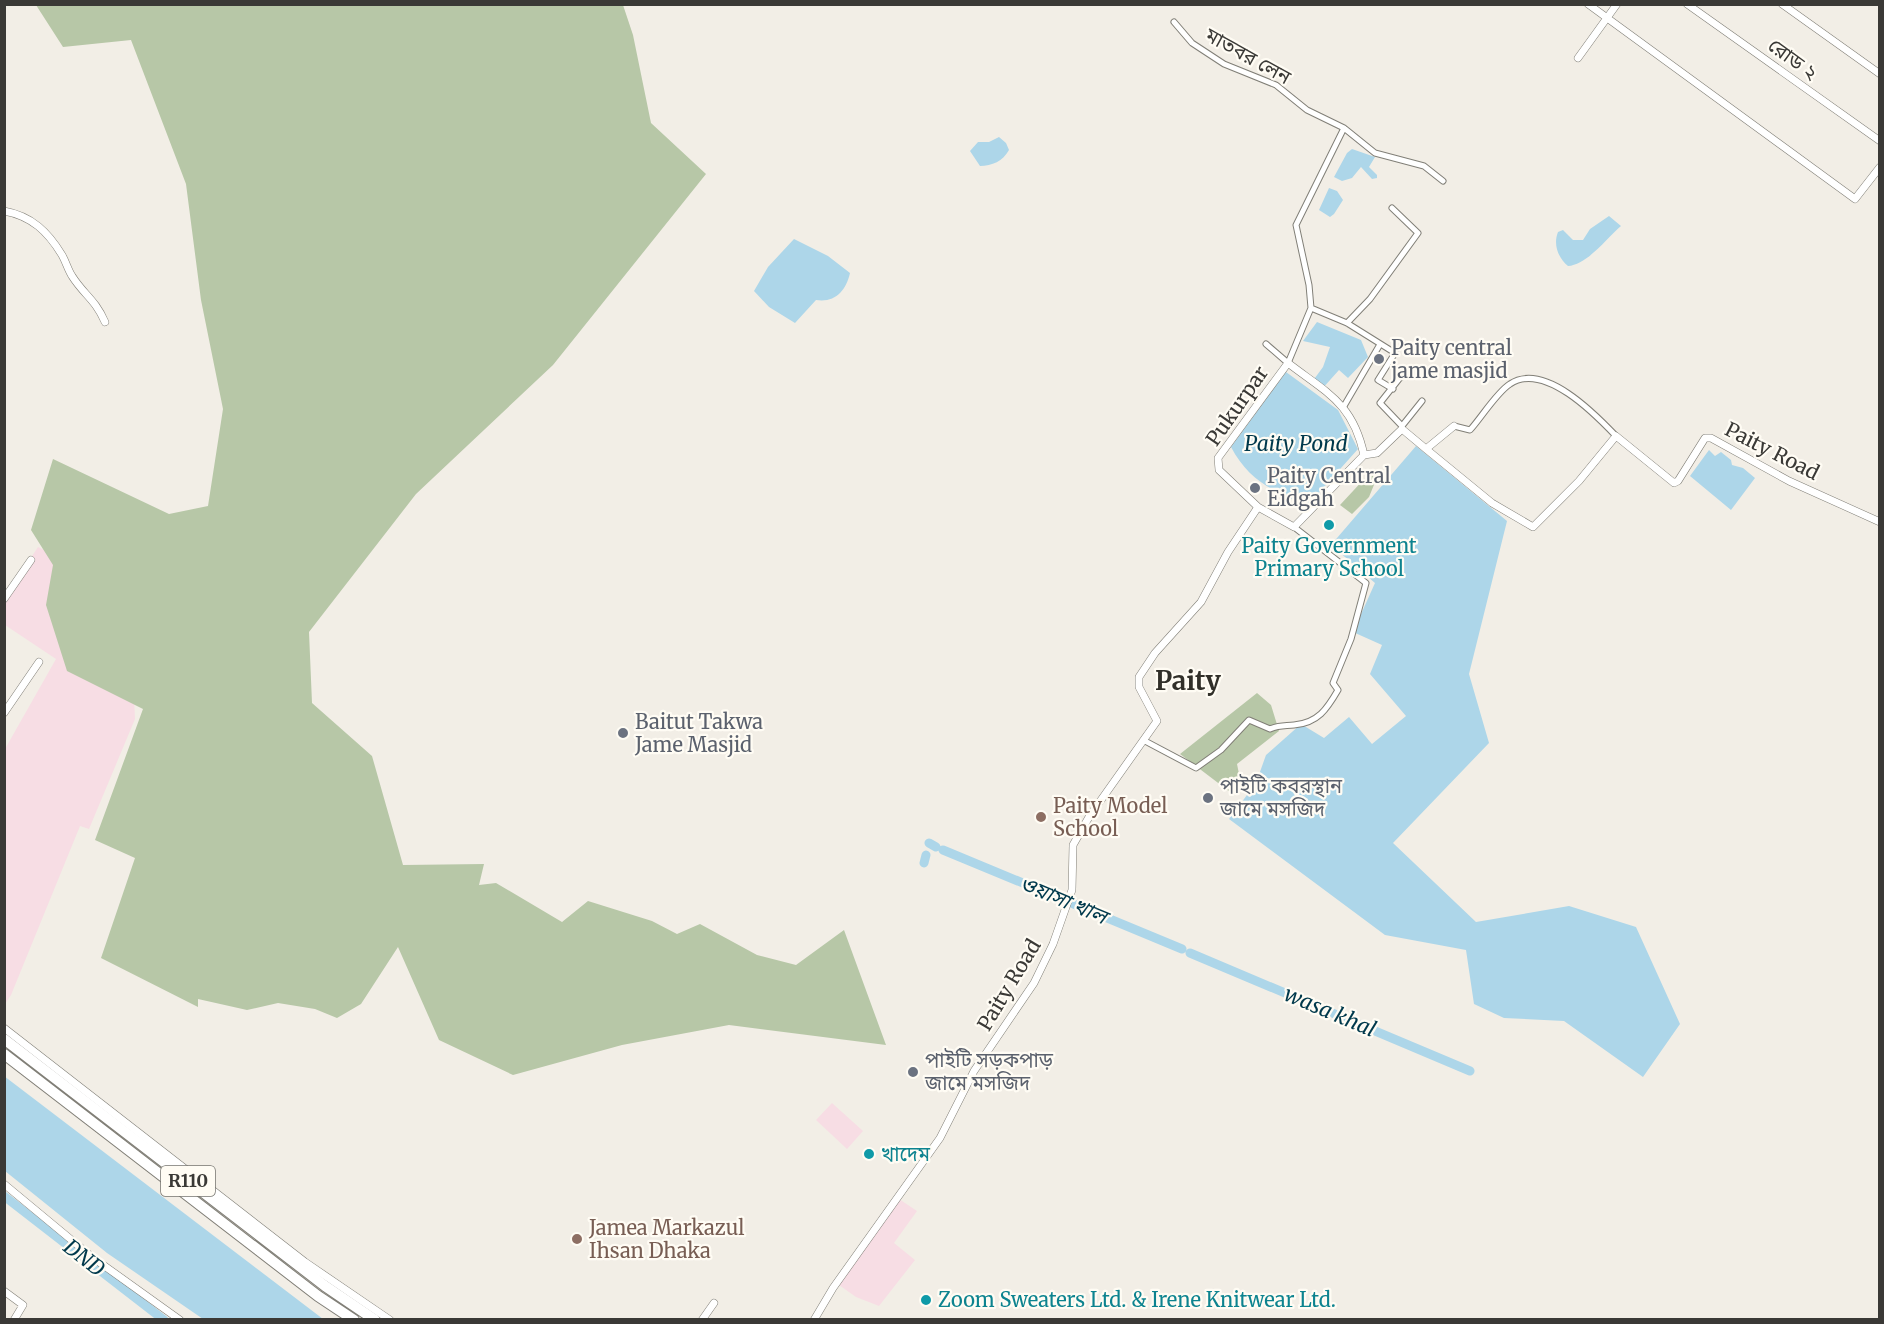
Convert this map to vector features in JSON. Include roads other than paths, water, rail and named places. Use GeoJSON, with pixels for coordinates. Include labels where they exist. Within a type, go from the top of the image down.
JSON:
{"type":"FeatureCollection","features":[{"type":"Feature","properties":{"kind":"main road","name":"R110"},"geometry":{"type":"LineString","coordinates":[[4,1039],[325,1286],[375,1320]]}},
{"type":"Feature","properties":{"kind":"main road","name":"R110"},"geometry":{"type":"LineString","coordinates":[[4,1054],[318,1296],[354,1320]]}},
{"type":"Feature","properties":{"kind":"street"},"geometry":{"type":"LineString","coordinates":[[1588,4],[1855,199],[1880,167]]}},
{"type":"Feature","properties":{"kind":"street"},"geometry":{"type":"LineString","coordinates":[[1578,58],[1617,4]]}},
{"type":"Feature","properties":{"kind":"street","name":"রোড ২"},"geometry":{"type":"LineString","coordinates":[[1687,4],[1880,141]]}},
{"type":"Feature","properties":{"kind":"street"},"geometry":{"type":"LineString","coordinates":[[1782,4],[1880,74]]}},
{"type":"Feature","properties":{"kind":"street","name":"মাতবর লেন"},"geometry":{"type":"LineString","coordinates":[[1174,22],[1192,43],[1224,64],[1276,85],[1306,110],[1344,128],[1375,153],[1424,166],[1443,181]]}},
{"type":"Feature","properties":{"kind":"street"},"geometry":{"type":"LineString","coordinates":[[1266,344],[1288,363],[1311,308],[1309,285],[1296,225],[1344,128]]}},
{"type":"Feature","properties":{"kind":"street"},"geometry":{"type":"LineString","coordinates":[[1347,323],[1370,299],[1418,232],[1392,208]]}},
{"type":"Feature","properties":{"kind":"street"},"geometry":{"type":"LineString","coordinates":[[4,211],[28,218],[45,230],[63,256],[72,277],[96,303],[105,322]]}},
{"type":"Feature","properties":{"kind":"street"},"geometry":{"type":"LineString","coordinates":[[1311,308],[1347,323],[1379,346],[1395,353],[1378,380],[1393,388]]}},
{"type":"Feature","properties":{"kind":"street"},"geometry":{"type":"LineString","coordinates":[[1344,406],[1379,346]]}},
{"type":"Feature","properties":{"kind":"street","name":"Pukurpar"},"geometry":{"type":"LineString","coordinates":[[1294,527],[1258,507],[1219,470],[1218,458],[1288,363],[1344,406],[1360,435],[1364,455]]}},
{"type":"Feature","properties":{"kind":"street"},"geometry":{"type":"LineString","coordinates":[[1403,374],[1380,403],[1402,428],[1426,449],[1492,503],[1533,528],[1579,481],[1616,436],[1584,402],[1552,385],[1530,379],[1510,383],[1470,430],[1454,426],[1426,449]]}},
{"type":"Feature","properties":{"kind":"street"},"geometry":{"type":"LineString","coordinates":[[1145,741],[1196,768],[1221,750],[1249,720],[1270,729],[1280,725],[1309,722],[1325,713],[1338,690],[1334,683],[1351,639],[1366,583],[1294,527],[1364,455],[1377,453],[1402,428],[1422,401]]}},
{"type":"Feature","properties":{"kind":"street","name":"Paity Road"},"geometry":{"type":"LineString","coordinates":[[1616,436],[1674,483],[1678,481],[1705,438],[1711,438],[1789,481],[1880,522]]}},
{"type":"Feature","properties":{"kind":"street","name":"Paity Road"},"geometry":{"type":"LineString","coordinates":[[814,1320],[833,1288],[940,1138],[974,1071],[1034,983],[1053,944],[1072,890],[1073,845],[1089,818],[1145,741],[1157,717],[1139,687],[1139,677],[1155,653],[1201,602],[1228,552],[1258,507]]}},
{"type":"Feature","properties":{"kind":"street"},"geometry":{"type":"LineString","coordinates":[[4,599],[31,560]]}},
{"type":"Feature","properties":{"kind":"street"},"geometry":{"type":"LineString","coordinates":[[4,713],[7,704],[39,662]]}},
{"type":"Feature","properties":{"kind":"street"},"geometry":{"type":"LineString","coordinates":[[4,1028],[305,1262],[390,1320]]}},
{"type":"Feature","properties":{"kind":"street"},"geometry":{"type":"LineString","coordinates":[[4,1184],[92,1257],[180,1320]]}},
{"type":"Feature","properties":{"kind":"street"},"geometry":{"type":"LineString","coordinates":[[4,1291],[22,1305],[14,1320]]}},
{"type":"Feature","properties":{"kind":"street"},"geometry":{"type":"LineString","coordinates":[[702,1320],[714,1303]]}},
{"type":"Feature","properties":{"kind":"water"},"geometry":{"type":"Polygon","coordinates":[[[999,137],[1006,143],[1009,150],[1007,154],[997,162],[980,166],[970,151],[978,142],[989,142],[999,137]]]}},
{"type":"Feature","properties":{"kind":"water"},"geometry":{"type":"Polygon","coordinates":[[[1352,149],[1375,157],[1369,167],[1377,178],[1372,179],[1361,167],[1352,178],[1342,181],[1334,177],[1347,153],[1352,149]]]}},
{"type":"Feature","properties":{"kind":"water"},"geometry":{"type":"Polygon","coordinates":[[[1329,188],[1337,191],[1343,200],[1330,217],[1319,210],[1329,188]]]}},
{"type":"Feature","properties":{"kind":"water"},"geometry":{"type":"Polygon","coordinates":[[[1609,216],[1621,226],[1589,256],[1568,266],[1557,251],[1558,232],[1563,230],[1573,240],[1583,240],[1590,229],[1609,216]]]}},
{"type":"Feature","properties":{"kind":"water"},"geometry":{"type":"Polygon","coordinates":[[[794,239],[828,256],[850,273],[846,285],[839,294],[829,300],[816,300],[795,323],[769,307],[754,291],[768,267],[794,239]]]}},
{"type":"Feature","properties":{"kind":"water"},"geometry":{"type":"Polygon","coordinates":[[[1317,322],[1361,340],[1368,357],[1348,378],[1339,370],[1322,389],[1312,382],[1323,367],[1330,347],[1303,341],[1317,322]]]}},
{"type":"Feature","properties":{"kind":"water","name":"Paity Pond"},"geometry":{"type":"Polygon","coordinates":[[[1286,372],[1338,410],[1358,449],[1307,506],[1263,484],[1238,459],[1231,447],[1286,372]]]}},
{"type":"Feature","properties":{"kind":"water"},"geometry":{"type":"Polygon","coordinates":[[[1416,446],[1507,521],[1469,674],[1489,743],[1393,843],[1476,922],[1569,906],[1636,927],[1680,1024],[1643,1077],[1564,1021],[1504,1018],[1474,1004],[1466,950],[1385,935],[1229,819],[1256,783],[1266,755],[1301,724],[1324,738],[1349,717],[1372,744],[1406,716],[1370,674],[1382,645],[1353,632],[1375,583],[1331,545],[1416,446]]]}},
{"type":"Feature","properties":{"kind":"water"},"geometry":{"type":"Polygon","coordinates":[[[1709,450],[1715,456],[1721,452],[1731,460],[1732,465],[1743,468],[1755,478],[1731,510],[1690,476],[1709,450]]]}},
{"type":"Feature","properties":{"kind":"water"},"geometry":{"type":"Polygon","coordinates":[[[4,1076],[323,1319],[203,1319],[107,1253],[5,1171],[4,1076]]]}},
{"type":"Feature","properties":{"kind":"waterway","name":"wasa khal"},"geometry":{"type":"LineString","coordinates":[[929,843],[936,847]]}},
{"type":"Feature","properties":{"kind":"waterway","name":"ওয়াসা খাল"},"geometry":{"type":"LineString","coordinates":[[943,850],[1182,949]]}},
{"type":"Feature","properties":{"kind":"waterway","name":"wasa khal"},"geometry":{"type":"LineString","coordinates":[[924,863],[926,855]]}},
{"type":"Feature","properties":{"kind":"waterway","name":"wasa khal"},"geometry":{"type":"LineString","coordinates":[[1190,953],[1470,1071]]}},
{"type":"Feature","properties":{"kind":"waterway","name":"DND"},"geometry":{"type":"LineString","coordinates":[[4,1196],[164,1320]]}},
{"type":"Feature","properties":{"kind":"place","name":"Paity central jame masjid"},"geometry":{"type":"Point","coordinates":[1379,359]}},
{"type":"Feature","properties":{"kind":"place","name":"Paity Central Eidgah"},"geometry":{"type":"Point","coordinates":[1255,488]}},
{"type":"Feature","properties":{"kind":"place","name":"Paity Government Primary School"},"geometry":{"type":"Point","coordinates":[1329,525]}},
{"type":"Feature","properties":{"kind":"place","name":"Baitut Takwa Jame Masjid"},"geometry":{"type":"Point","coordinates":[623,733]}},
{"type":"Feature","properties":{"kind":"place","name":"পাইটি কবরস্থান জামে মসজিদ"},"geometry":{"type":"Point","coordinates":[1208,798]}},
{"type":"Feature","properties":{"kind":"place","name":"Paity Model School"},"geometry":{"type":"Point","coordinates":[1041,817]}},
{"type":"Feature","properties":{"kind":"place","name":"পাইটি সড়কপাড় জামে মসজিদ"},"geometry":{"type":"Point","coordinates":[913,1072]}},
{"type":"Feature","properties":{"kind":"place","name":"খাদেম"},"geometry":{"type":"Point","coordinates":[869,1154]}},
{"type":"Feature","properties":{"kind":"place","name":"Jamea Markazul Ihsan Dhaka"},"geometry":{"type":"Point","coordinates":[577,1239]}},
{"type":"Feature","properties":{"kind":"place","name":"Zoom Sweaters Ltd. & Irene Knitwear Ltd."},"geometry":{"type":"Point","coordinates":[926,1300]}},
{"type":"Feature","properties":{"kind":"district","name":"Paity"},"geometry":{"type":"Point","coordinates":[1188,681]}}]}
